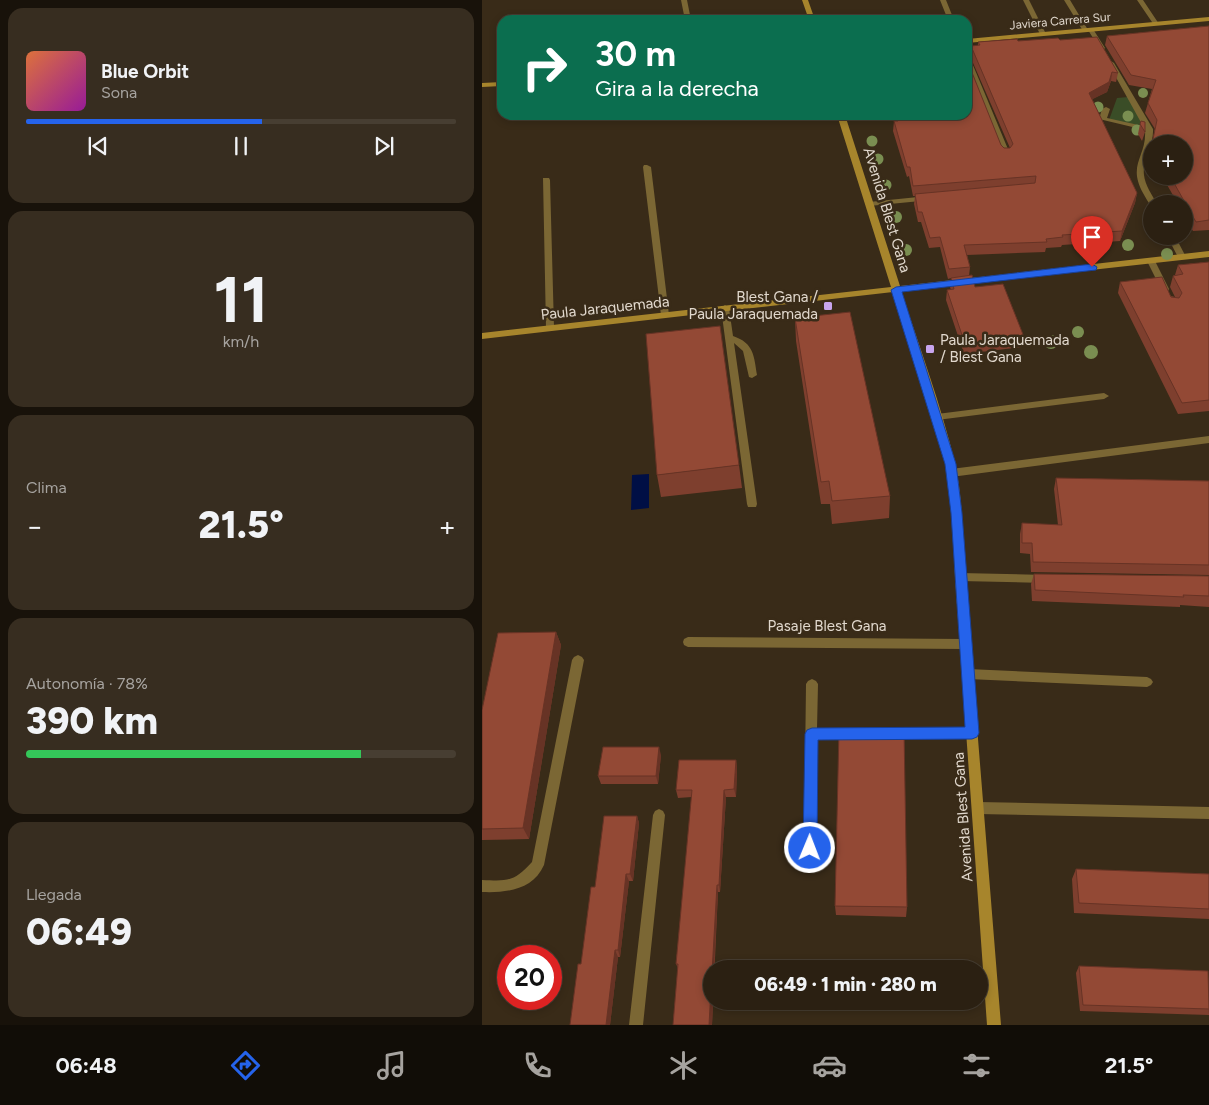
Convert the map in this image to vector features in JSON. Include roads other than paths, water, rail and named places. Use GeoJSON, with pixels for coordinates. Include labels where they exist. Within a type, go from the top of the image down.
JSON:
{"type":"FeatureCollection","features":[{"type":"Feature","properties":{"kind":"street"},"geometry":{"type":"LineString","coordinates":[[684,0],[687,15]]}},
{"type":"Feature","properties":{"kind":"street"},"geometry":{"type":"LineString","coordinates":[[805,0],[810,15]]}},
{"type":"Feature","properties":{"kind":"street"},"geometry":{"type":"LineString","coordinates":[[943,0],[949,15]]}},
{"type":"Feature","properties":{"kind":"street"},"geometry":{"type":"LineString","coordinates":[[1026,0],[1043,34]]}},
{"type":"Feature","properties":{"kind":"street"},"geometry":{"type":"LineString","coordinates":[[1067,0],[1088,30],[1149,129],[1151,139],[1141,164],[1140,174],[1149,195]]}},
{"type":"Feature","properties":{"kind":"street"},"geometry":{"type":"LineString","coordinates":[[1140,0],[1156,24]]}},
{"type":"Feature","properties":{"kind":"street","name":"Javiera Carrera Sur"},"geometry":{"type":"LineString","coordinates":[[972,41],[1208,19]]}},
{"type":"Feature","properties":{"kind":"street"},"geometry":{"type":"LineString","coordinates":[[972,70],[1006,154]]}},
{"type":"Feature","properties":{"kind":"street"},"geometry":{"type":"LineString","coordinates":[[482,86],[497,84]]}},
{"type":"Feature","properties":{"kind":"street"},"geometry":{"type":"LineString","coordinates":[[1106,109],[1103,120],[1149,129]]}},
{"type":"Feature","properties":{"kind":"street","name":"Avenida Blest Gana"},"geometry":{"type":"LineString","coordinates":[[843,120],[937,418],[951,473],[957,513],[960,577],[994,1025]]}},
{"type":"Feature","properties":{"kind":"street"},"geometry":{"type":"LineString","coordinates":[[647,167],[665,315]]}},
{"type":"Feature","properties":{"kind":"street"},"geometry":{"type":"LineString","coordinates":[[546,180],[550,328]]}},
{"type":"Feature","properties":{"kind":"street"},"geometry":{"type":"LineString","coordinates":[[869,204],[936,197]]}},
{"type":"Feature","properties":{"kind":"street"},"geometry":{"type":"LineString","coordinates":[[1176,245],[1182,257]]}},
{"type":"Feature","properties":{"kind":"street","name":"Paula Jaraquemada"},"geometry":{"type":"LineString","coordinates":[[482,336],[1208,254]]}},
{"type":"Feature","properties":{"kind":"street"},"geometry":{"type":"LineString","coordinates":[[1151,261],[1169,297]]}},
{"type":"Feature","properties":{"kind":"street"},"geometry":{"type":"LineString","coordinates":[[725,308],[752,504]]}},
{"type":"Feature","properties":{"kind":"street"},"geometry":{"type":"LineString","coordinates":[[729,338],[740,341],[748,349],[752,376]]}},
{"type":"Feature","properties":{"kind":"street"},"geometry":{"type":"LineString","coordinates":[[937,418],[1104,396]]}},
{"type":"Feature","properties":{"kind":"street"},"geometry":{"type":"LineString","coordinates":[[951,473],[1208,439]]}},
{"type":"Feature","properties":{"kind":"street"},"geometry":{"type":"LineString","coordinates":[[960,577],[1056,579]]}},
{"type":"Feature","properties":{"kind":"street","name":"Pasaje Blest Gana"},"geometry":{"type":"LineString","coordinates":[[688,642],[965,644]]}},
{"type":"Feature","properties":{"kind":"street"},"geometry":{"type":"LineString","coordinates":[[482,886],[508,887],[525,880],[538,865],[578,660]]}},
{"type":"Feature","properties":{"kind":"street"},"geometry":{"type":"LineString","coordinates":[[968,674],[1147,682]]}},
{"type":"Feature","properties":{"kind":"street"},"geometry":{"type":"LineString","coordinates":[[810,848],[812,684]]}},
{"type":"Feature","properties":{"kind":"street"},"geometry":{"type":"LineString","coordinates":[[878,734],[972,733]]}},
{"type":"Feature","properties":{"kind":"street"},"geometry":{"type":"LineString","coordinates":[[812,734],[859,734]]}},
{"type":"Feature","properties":{"kind":"street"},"geometry":{"type":"LineString","coordinates":[[978,808],[1208,813]]}},
{"type":"Feature","properties":{"kind":"street"},"geometry":{"type":"LineString","coordinates":[[636,1025],[659,816]]}},
{"type":"Feature","properties":{"kind":"place","name":"Blest Gana / Paula Jaraquemada"},"geometry":{"type":"Point","coordinates":[828,306]}},
{"type":"Feature","properties":{"kind":"place","name":"Paula Jaraquemada / Blest Gana"},"geometry":{"type":"Point","coordinates":[930,349]}}]}
